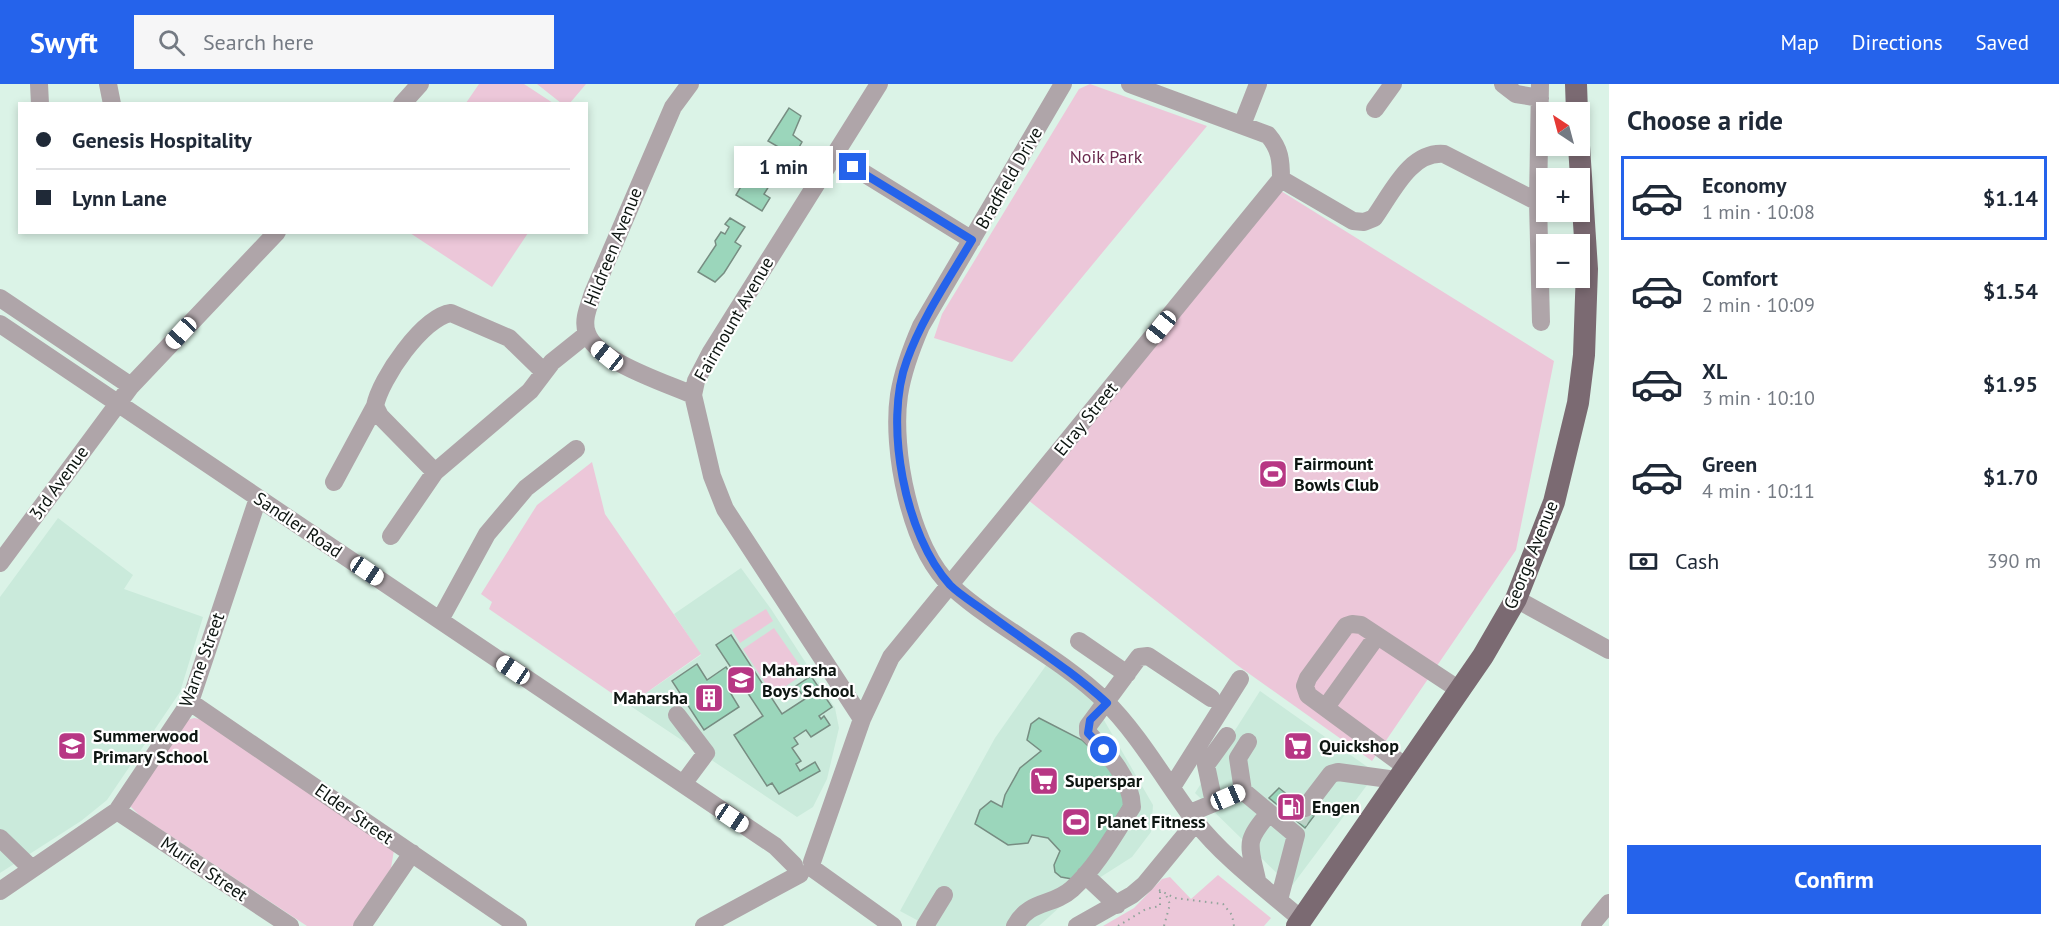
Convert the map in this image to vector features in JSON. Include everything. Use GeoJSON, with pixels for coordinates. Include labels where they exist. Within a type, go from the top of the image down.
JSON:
{"type":"FeatureCollection","features":[{"type":"Feature","properties":{"kind":"main road"},"geometry":{"type":"LineString","coordinates":[[1576,84],[1577,102]]}},
{"type":"Feature","properties":{"kind":"main road","name":"George Avenue"},"geometry":{"type":"LineString","coordinates":[[1294,915],[1461,691],[1516,599],[1554,502],[1578,403],[1584,355],[1587,269],[1580,156]]}},
{"type":"Feature","properties":{"kind":"street"},"geometry":{"type":"LineString","coordinates":[[39,84],[40,102]]}},
{"type":"Feature","properties":{"kind":"street"},"geometry":{"type":"LineString","coordinates":[[108,84],[112,102]]}},
{"type":"Feature","properties":{"kind":"street"},"geometry":{"type":"LineString","coordinates":[[404,102],[420,84]]}},
{"type":"Feature","properties":{"kind":"street","name":"Hildreen Avenue"},"geometry":{"type":"LineString","coordinates":[[587,334],[586,313],[593,293],[673,106],[690,84]]}},
{"type":"Feature","properties":{"kind":"street","name":"Fairmount Avenue"},"geometry":{"type":"LineString","coordinates":[[862,719],[724,509],[712,476],[693,395],[696,381],[711,352],[879,84]]}},
{"type":"Feature","properties":{"kind":"street","name":"Bradfield Drive"},"geometry":{"type":"LineString","coordinates":[[1063,84],[921,326],[906,362],[897,415],[904,479],[915,524],[926,551],[951,586],[1107,703],[1193,818],[1294,915]]}},
{"type":"Feature","properties":{"kind":"street"},"geometry":{"type":"LineString","coordinates":[[1130,84],[1268,135],[1276,145],[1281,159],[1281,179],[1353,221],[1364,222],[1374,218],[1416,160],[1431,153],[1444,154],[1536,201]]}},
{"type":"Feature","properties":{"kind":"street"},"geometry":{"type":"LineString","coordinates":[[1242,124],[1258,84]]}},
{"type":"Feature","properties":{"kind":"street"},"geometry":{"type":"LineString","coordinates":[[1375,110],[1393,84]]}},
{"type":"Feature","properties":{"kind":"street"},"geometry":{"type":"LineString","coordinates":[[1503,84],[1516,94],[1539,88],[1538,168]]}},
{"type":"Feature","properties":{"kind":"street"},"geometry":{"type":"LineString","coordinates":[[833,154],[972,240]]}},
{"type":"Feature","properties":{"kind":"street","name":"Elray Street"},"geometry":{"type":"LineString","coordinates":[[804,865],[820,838],[862,719],[891,657],[1281,179]]}},
{"type":"Feature","properties":{"kind":"street"},"geometry":{"type":"LineString","coordinates":[[1538,222],[1541,322]]}},
{"type":"Feature","properties":{"kind":"street","name":"3rd Avenue"},"geometry":{"type":"LineString","coordinates":[[0,563],[131,386],[274,234]]}},
{"type":"Feature","properties":{"kind":"street"},"geometry":{"type":"LineString","coordinates":[[0,298],[131,386]]}},
{"type":"Feature","properties":{"kind":"street"},"geometry":{"type":"LineString","coordinates":[[334,482],[375,406],[387,374],[399,356],[448,313],[509,338],[544,372]]}},
{"type":"Feature","properties":{"kind":"street","name":"Sandler Road"},"geometry":{"type":"LineString","coordinates":[[0,324],[893,926]]}},
{"type":"Feature","properties":{"kind":"street"},"geometry":{"type":"LineString","coordinates":[[391,536],[435,472],[530,392],[559,355],[587,334],[595,346],[607,356],[693,395]]}},
{"type":"Feature","properties":{"kind":"street"},"geometry":{"type":"LineString","coordinates":[[375,406],[380,416],[435,472]]}},
{"type":"Feature","properties":{"kind":"street"},"geometry":{"type":"LineString","coordinates":[[440,620],[480,544],[494,526],[526,488],[576,448]]}},
{"type":"Feature","properties":{"kind":"street","name":"Warne Street"},"geometry":{"type":"LineString","coordinates":[[0,891],[117,812],[190,702],[258,498]]}},
{"type":"Feature","properties":{"kind":"street"},"geometry":{"type":"LineString","coordinates":[[1516,599],[1609,650]]}},
{"type":"Feature","properties":{"kind":"street"},"geometry":{"type":"LineString","coordinates":[[1401,773],[1305,691],[1305,686],[1315,669],[1346,626],[1361,625],[1461,691]]}},
{"type":"Feature","properties":{"kind":"street"},"geometry":{"type":"LineString","coordinates":[[1326,707],[1377,636]]}},
{"type":"Feature","properties":{"kind":"street"},"geometry":{"type":"LineString","coordinates":[[1079,641],[1127,674]]}},
{"type":"Feature","properties":{"kind":"street"},"geometry":{"type":"LineString","coordinates":[[1015,926],[1023,912],[1070,891],[1094,867],[1132,807],[1132,796],[1124,778],[1088,733],[1090,720],[1107,703],[1139,657],[1148,656],[1210,698]]}},
{"type":"Feature","properties":{"kind":"street"},"geometry":{"type":"LineString","coordinates":[[1172,787],[1240,678]]}},
{"type":"Feature","properties":{"kind":"street","name":"Elder Street"},"geometry":{"type":"LineString","coordinates":[[190,702],[518,926]]}},
{"type":"Feature","properties":{"kind":"street"},"geometry":{"type":"LineString","coordinates":[[677,715],[706,753],[683,784]]}},
{"type":"Feature","properties":{"kind":"street"},"geometry":{"type":"LineString","coordinates":[[1203,739],[1222,743],[1206,765],[1214,803]]}},
{"type":"Feature","properties":{"kind":"street"},"geometry":{"type":"LineString","coordinates":[[1248,742],[1238,758],[1243,791],[1269,813],[1300,822]]}},
{"type":"Feature","properties":{"kind":"street"},"geometry":{"type":"LineString","coordinates":[[1294,915],[1300,822],[1331,774],[1338,772],[1401,773]]}},
{"type":"Feature","properties":{"kind":"street"},"geometry":{"type":"LineString","coordinates":[[1077,926],[1117,905],[1145,884],[1193,818],[1214,803],[1243,791]]}},
{"type":"Feature","properties":{"kind":"street","name":"Muriel Street"},"geometry":{"type":"LineString","coordinates":[[117,812],[290,926]]}},
{"type":"Feature","properties":{"kind":"street"},"geometry":{"type":"LineString","coordinates":[[1257,880],[1249,843],[1254,831],[1269,813]]}},
{"type":"Feature","properties":{"kind":"street"},"geometry":{"type":"LineString","coordinates":[[0,838],[32,869]]}},
{"type":"Feature","properties":{"kind":"street"},"geometry":{"type":"LineString","coordinates":[[362,926],[411,854]]}},
{"type":"Feature","properties":{"kind":"street"},"geometry":{"type":"LineString","coordinates":[[704,926],[768,890],[804,865]]}},
{"type":"Feature","properties":{"kind":"street"},"geometry":{"type":"LineString","coordinates":[[1085,875],[1117,905]]}},
{"type":"Feature","properties":{"kind":"street"},"geometry":{"type":"LineString","coordinates":[[925,926],[947,897],[934,926]]}},
{"type":"Feature","properties":{"kind":"street"},"geometry":{"type":"LineString","coordinates":[[1590,926],[1609,903]]}},
{"type":"Feature","properties":{"kind":"path"},"geometry":{"type":"LineString","coordinates":[[1118,926],[1146,909],[1160,906],[1160,890],[1183,900],[1223,904],[1232,915],[1234,926]]}},
{"type":"Feature","properties":{"kind":"path"},"geometry":{"type":"LineString","coordinates":[[1164,926],[1170,904],[1165,894]]}},
{"type":"Feature","properties":{"kind":"shaded area","name":"Summerwood Primary School"},"geometry":{"type":"Polygon","coordinates":[[[58,518],[133,575],[124,589],[203,617],[180,692],[107,800],[81,821],[0,873],[0,597],[58,518]]]}},
{"type":"Feature","properties":{"kind":"shaded area","name":"Maharsha Boys School"},"geometry":{"type":"Polygon","coordinates":[[[741,568],[771,609],[835,708],[839,728],[827,779],[813,807],[797,817],[629,705],[701,655],[674,614],[741,568]]]}},
{"type":"Feature","properties":{"kind":"shaded area"},"geometry":{"type":"Polygon","coordinates":[[[1047,664],[1086,689],[1153,805],[1151,832],[1132,857],[1074,894],[1039,926],[928,926],[900,911],[995,738],[1047,664]]]}},
{"type":"Feature","properties":{"kind":"shaded area"},"geometry":{"type":"Polygon","coordinates":[[[1260,691],[1376,773],[1291,887],[1195,793],[1260,691]]]}},
{"type":"Feature","properties":{"kind":"green space"},"geometry":{"type":"Polygon","coordinates":[[[479,84],[524,84],[551,102],[467,102],[479,84]]]}},
{"type":"Feature","properties":{"kind":"green space"},"geometry":{"type":"Polygon","coordinates":[[[537,84],[586,84],[571,102],[560,102],[537,84]]]}},
{"type":"Feature","properties":{"kind":"green space","name":"Noik Park"},"geometry":{"type":"Polygon","coordinates":[[[1090,84],[1207,126],[1012,362],[934,338],[942,314],[1079,89],[1090,84]]]}},
{"type":"Feature","properties":{"kind":"green space"},"geometry":{"type":"Polygon","coordinates":[[[1281,191],[1554,361],[1516,550],[1372,761],[1237,665],[1028,500],[1281,191]]]}},
{"type":"Feature","properties":{"kind":"green space"},"geometry":{"type":"Polygon","coordinates":[[[412,234],[527,234],[492,287],[412,234]]]}},
{"type":"Feature","properties":{"kind":"green space"},"geometry":{"type":"Polygon","coordinates":[[[592,462],[605,514],[701,654],[629,705],[489,609],[492,602],[481,594],[537,505],[592,462]]]}},
{"type":"Feature","properties":{"kind":"green space"},"geometry":{"type":"Polygon","coordinates":[[[766,609],[773,621],[740,643],[732,630],[766,609]]]}},
{"type":"Feature","properties":{"kind":"green space"},"geometry":{"type":"Polygon","coordinates":[[[774,628],[805,673],[773,695],[743,649],[774,628]]]}},
{"type":"Feature","properties":{"kind":"green space"},"geometry":{"type":"Polygon","coordinates":[[[194,718],[204,720],[394,850],[391,868],[354,926],[307,926],[139,815],[131,807],[132,797],[187,720],[194,718]]]}},
{"type":"Feature","properties":{"kind":"green space"},"geometry":{"type":"Polygon","coordinates":[[[1218,875],[1271,918],[1264,926],[1103,926],[1134,908],[1162,879],[1170,877],[1191,899],[1218,875]]]}},
{"type":"Feature","properties":{"kind":"building"},"geometry":{"type":"Polygon","coordinates":[[[789,108],[801,116],[793,135],[802,142],[794,156],[768,141],[789,108]]]}},
{"type":"Feature","properties":{"kind":"building"},"geometry":{"type":"Polygon","coordinates":[[[767,158],[781,167],[764,194],[770,198],[762,211],[736,195],[743,183],[750,186],[767,158]]]}},
{"type":"Feature","properties":{"kind":"building"},"geometry":{"type":"Polygon","coordinates":[[[730,218],[745,227],[735,242],[741,246],[724,273],[715,282],[698,272],[716,245],[715,241],[721,232],[725,234],[729,227],[725,224],[730,218]]]}},
{"type":"Feature","properties":{"kind":"building"},"geometry":{"type":"Polygon","coordinates":[[[731,635],[782,714],[805,699],[796,686],[811,676],[832,707],[819,716],[821,719],[824,716],[830,725],[811,737],[806,730],[794,738],[798,744],[792,748],[801,761],[796,764],[800,771],[815,762],[820,771],[779,794],[772,783],[767,786],[734,735],[763,716],[716,645],[731,635]]]}},
{"type":"Feature","properties":{"kind":"building","name":"Maharsha"},"geometry":{"type":"Polygon","coordinates":[[[697,664],[707,680],[726,667],[737,684],[728,689],[739,707],[704,730],[672,681],[697,664]]]}},
{"type":"Feature","properties":{"kind":"building"},"geometry":{"type":"Polygon","coordinates":[[[1039,718],[1082,740],[1115,772],[1129,797],[1085,868],[1072,879],[1061,877],[1055,872],[1054,865],[1060,851],[1048,838],[1032,835],[1028,843],[1008,845],[975,824],[980,810],[991,801],[1002,807],[1005,795],[1020,768],[1041,751],[1027,740],[1031,724],[1039,718]]]}},
{"type":"Feature","properties":{"kind":"building"},"geometry":{"type":"Polygon","coordinates":[[[1279,788],[1314,816],[1305,828],[1269,798],[1279,788]]]}},
{"type":"Feature","properties":{"kind":"tunnel"},"geometry":{"type":"LineString","coordinates":[[1298,822],[1305,808]]}},
{"type":"Feature","properties":{"kind":"place","name":"Fairmount Bowls Club"},"geometry":{"type":"Point","coordinates":[1273,474]}},
{"type":"Feature","properties":{"kind":"place","name":"Maharsha Boys School"},"geometry":{"type":"Point","coordinates":[741,680]}},
{"type":"Feature","properties":{"kind":"place","name":"Maharsha"},"geometry":{"type":"Point","coordinates":[709,698]}},
{"type":"Feature","properties":{"kind":"place","name":"Summerwood Primary School"},"geometry":{"type":"Point","coordinates":[72,746]}},
{"type":"Feature","properties":{"kind":"place","name":"Quickshop"},"geometry":{"type":"Point","coordinates":[1298,746]}},
{"type":"Feature","properties":{"kind":"place","name":"Superspar"},"geometry":{"type":"Point","coordinates":[1044,781]}},
{"type":"Feature","properties":{"kind":"place","name":"Engen"},"geometry":{"type":"Point","coordinates":[1291,807]}},
{"type":"Feature","properties":{"kind":"place","name":"Planet Fitness"},"geometry":{"type":"Point","coordinates":[1076,822]}},
{"type":"Feature","properties":{"kind":"route"},"geometry":{"type":"LineString","coordinates":[[853,167],[972,240],[921,326],[906,362],[899,396],[898,433],[904,479],[921,540],[934,564],[951,586],[1094,691],[1107,703],[1090,720],[1088,726],[1088,733],[1104,750]]}}]}
